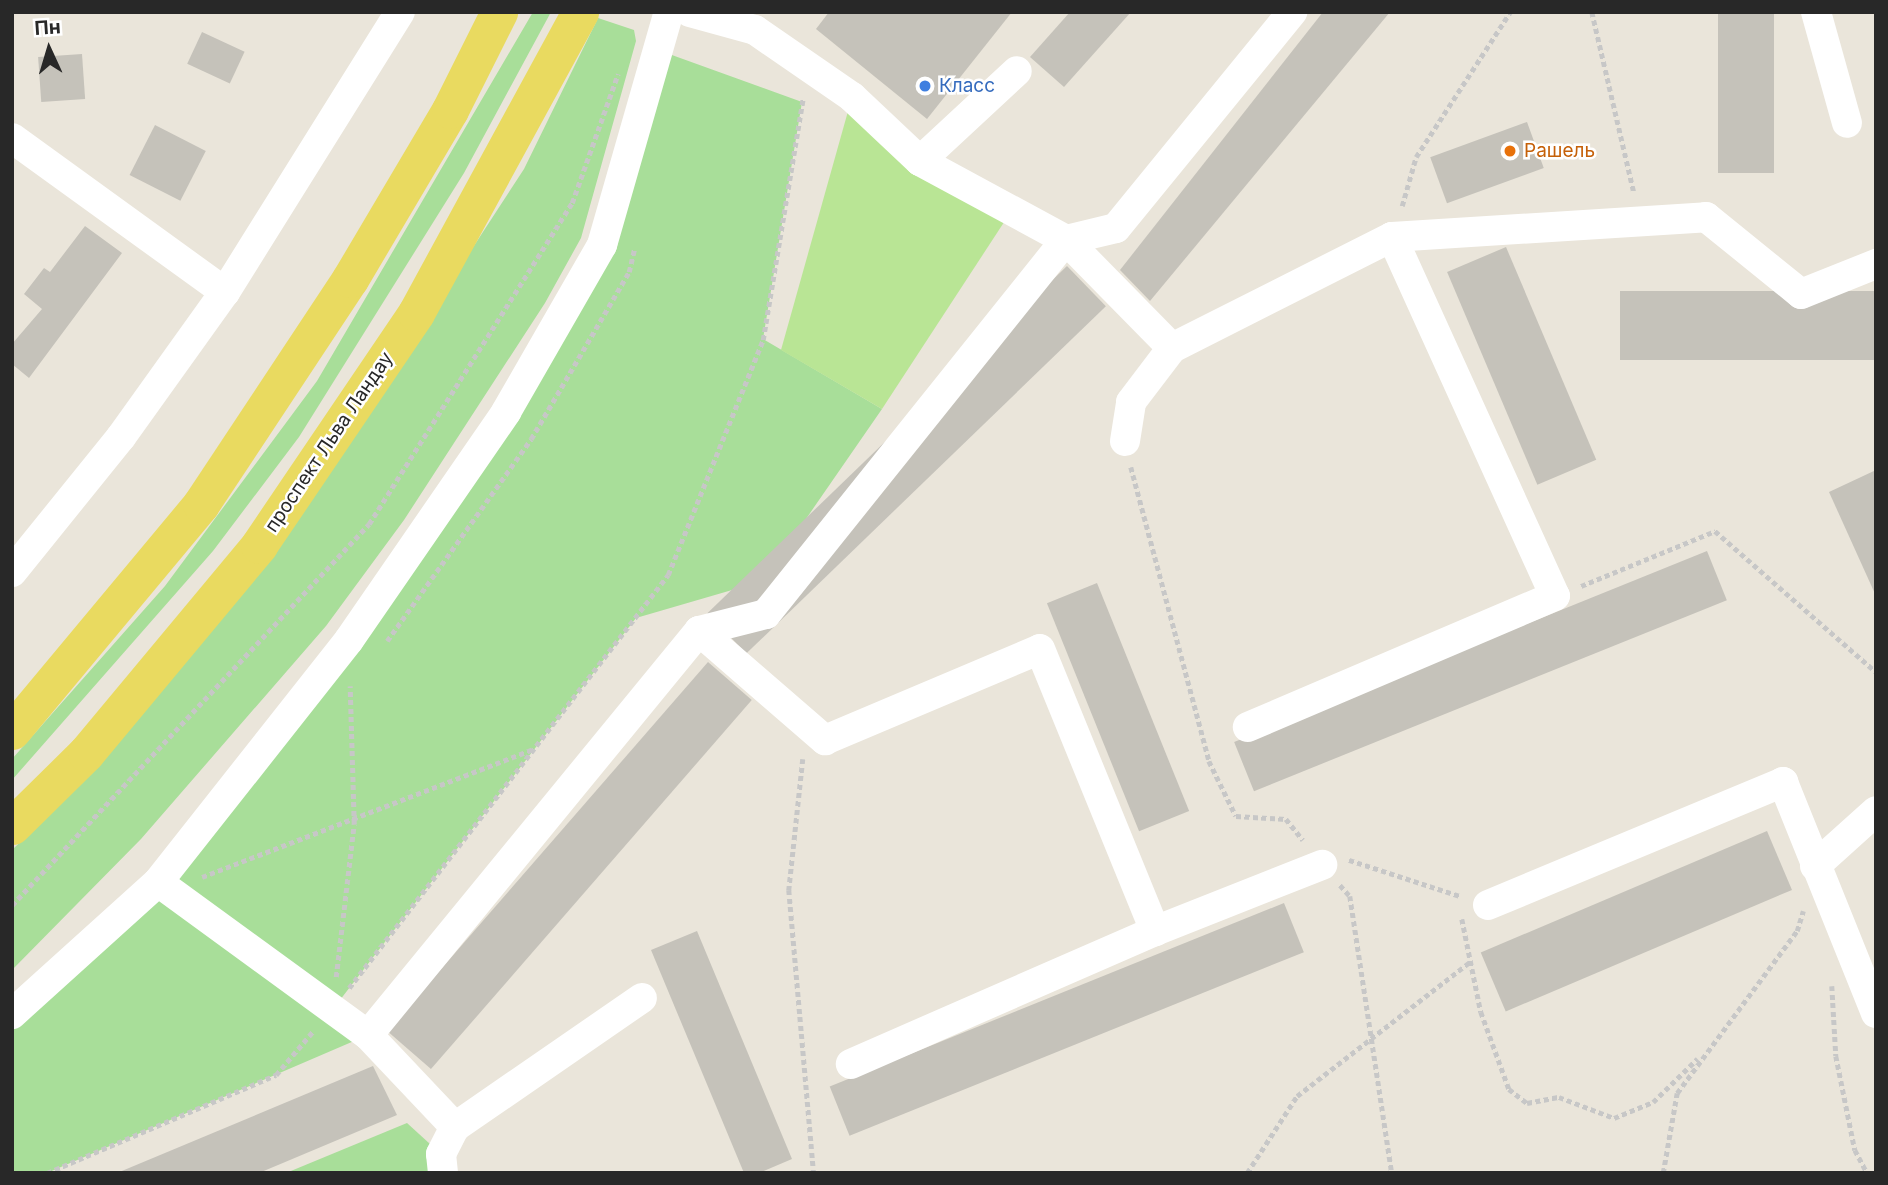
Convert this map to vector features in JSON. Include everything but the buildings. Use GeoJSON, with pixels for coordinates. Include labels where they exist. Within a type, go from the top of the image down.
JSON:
{"type":"FeatureCollection","features":[{"type":"Feature","properties":{"kind":"main road"},"geometry":{"type":"LineString","coordinates":[[12,731],[201,504],[350,279],[450,110],[499,12]]}},
{"type":"Feature","properties":{"kind":"main road","name":"проспект Льва Ландау"},"geometry":{"type":"LineString","coordinates":[[12,826],[86,753],[259,545],[416,313],[580,12]]}},
{"type":"Feature","properties":{"kind":"street"},"geometry":{"type":"LineString","coordinates":[[12,572],[121,437],[225,292],[400,12]]}},
{"type":"Feature","properties":{"kind":"street"},"geometry":{"type":"LineString","coordinates":[[12,1014],[163,886],[349,640],[506,412],[602,246],[669,12]]}},
{"type":"Feature","properties":{"kind":"street"},"geometry":{"type":"LineString","coordinates":[[690,12],[755,30],[807,63],[920,161],[1066,240],[1172,348]]}},
{"type":"Feature","properties":{"kind":"street"},"geometry":{"type":"LineString","coordinates":[[368,1035],[699,631],[766,614],[1066,240],[1116,228],[1292,12]]}},
{"type":"Feature","properties":{"kind":"street"},"geometry":{"type":"LineString","coordinates":[[1816,12],[1847,124]]}},
{"type":"Feature","properties":{"kind":"street"},"geometry":{"type":"LineString","coordinates":[[920,161],[1017,71]]}},
{"type":"Feature","properties":{"kind":"street"},"geometry":{"type":"LineString","coordinates":[[12,138],[225,292]]}},
{"type":"Feature","properties":{"kind":"street"},"geometry":{"type":"LineString","coordinates":[[1125,441],[1131,402],[1172,348],[1392,237],[1706,217],[1801,294],[1876,264]]}},
{"type":"Feature","properties":{"kind":"street"},"geometry":{"type":"LineString","coordinates":[[1248,727],[1555,596],[1392,237]]}},
{"type":"Feature","properties":{"kind":"street"},"geometry":{"type":"LineString","coordinates":[[699,631],[825,740],[1040,649],[1155,932]]}},
{"type":"Feature","properties":{"kind":"street"},"geometry":{"type":"LineString","coordinates":[[1488,905],[1783,782],[1876,1013]]}},
{"type":"Feature","properties":{"kind":"street"},"geometry":{"type":"LineString","coordinates":[[1815,866],[1876,811]]}},
{"type":"Feature","properties":{"kind":"street"},"geometry":{"type":"LineString","coordinates":[[851,1063],[1155,932],[1322,865]]}},
{"type":"Feature","properties":{"kind":"street"},"geometry":{"type":"LineString","coordinates":[[163,886],[368,1035],[455,1127]]}},
{"type":"Feature","properties":{"kind":"street"},"geometry":{"type":"LineString","coordinates":[[443,1173],[440,1154],[455,1127],[642,998]]}},
{"type":"Feature","properties":{"kind":"path"},"geometry":{"type":"LineString","coordinates":[[1392,237],[1416,157],[1510,12]]}},
{"type":"Feature","properties":{"kind":"path"},"geometry":{"type":"LineString","coordinates":[[1592,12],[1641,221]]}},
{"type":"Feature","properties":{"kind":"path"},"geometry":{"type":"LineString","coordinates":[[47,1173],[276,1075],[332,1009],[668,575],[758,352],[807,63]]}},
{"type":"Feature","properties":{"kind":"path"},"geometry":{"type":"LineString","coordinates":[[12,905],[369,524],[572,203],[620,67]]}},
{"type":"Feature","properties":{"kind":"path"},"geometry":{"type":"LineString","coordinates":[[1125,441],[1209,761],[1236,816],[1286,820],[1350,896],[1361,994],[1376,1038],[1392,1173]]}},
{"type":"Feature","properties":{"kind":"path"},"geometry":{"type":"LineString","coordinates":[[1555,596],[1715,531],[1876,672]]}},
{"type":"Feature","properties":{"kind":"path"},"geometry":{"type":"LineString","coordinates":[[332,1009],[354,824],[350,684]]}},
{"type":"Feature","properties":{"kind":"path"},"geometry":{"type":"LineString","coordinates":[[806,724],[789,890],[814,1173]]}},
{"type":"Feature","properties":{"kind":"path"},"geometry":{"type":"LineString","coordinates":[[163,886],[354,824],[535,748]]}},
{"type":"Feature","properties":{"kind":"path"},"geometry":{"type":"LineString","coordinates":[[1322,865],[1341,858],[1488,905]]}},
{"type":"Feature","properties":{"kind":"path"},"geometry":{"type":"LineString","coordinates":[[1663,1173],[1677,1093],[1698,1059],[1797,931],[1815,866]]}},
{"type":"Feature","properties":{"kind":"path"},"geometry":{"type":"LineString","coordinates":[[1488,905],[1460,912],[1471,961],[1509,1089],[1527,1103],[1559,1097],[1614,1118],[1653,1102],[1698,1059]]}},
{"type":"Feature","properties":{"kind":"path"},"geometry":{"type":"LineString","coordinates":[[1247,1173],[1297,1096],[1376,1038],[1471,961]]}},
{"type":"Feature","properties":{"kind":"path"},"geometry":{"type":"LineString","coordinates":[[1831,978],[1836,1056],[1855,1150],[1867,1173]]}},
{"type":"Feature","properties":{"kind":"green space"},"geometry":{"type":"Polygon","coordinates":[[[533,12],[551,12],[464,173],[299,437],[213,551],[12,780],[12,759],[165,586],[317,381],[533,12]]]}},
{"type":"Feature","properties":{"kind":"green space"},"geometry":{"type":"Polygon","coordinates":[[[598,18],[634,30],[636,41],[581,238],[545,303],[404,520],[326,626],[141,839],[12,970],[12,850],[82,782],[303,508],[524,169],[598,18]]]}},
{"type":"Feature","properties":{"kind":"green space"},"geometry":{"type":"Polygon","coordinates":[[[658,50],[802,102],[763,339],[882,409],[763,581],[636,618],[333,1009],[368,1035],[47,1173],[12,1173],[12,1014],[158,882],[349,640],[602,246],[658,50]]]}},
{"type":"Feature","properties":{"kind":"green space"},"geometry":{"type":"Polygon","coordinates":[[[852,97],[1012,210],[882,409],[781,350],[852,97]]]}},
{"type":"Feature","properties":{"kind":"green space"},"geometry":{"type":"Polygon","coordinates":[[[407,1123],[441,1154],[443,1173],[286,1173],[407,1123]]]}},
{"type":"Feature","properties":{"kind":"place","name":"Класс"},"geometry":{"type":"Point","coordinates":[925,86]}},
{"type":"Feature","properties":{"kind":"place","name":"Рашель"},"geometry":{"type":"Point","coordinates":[1510,151]}}]}
